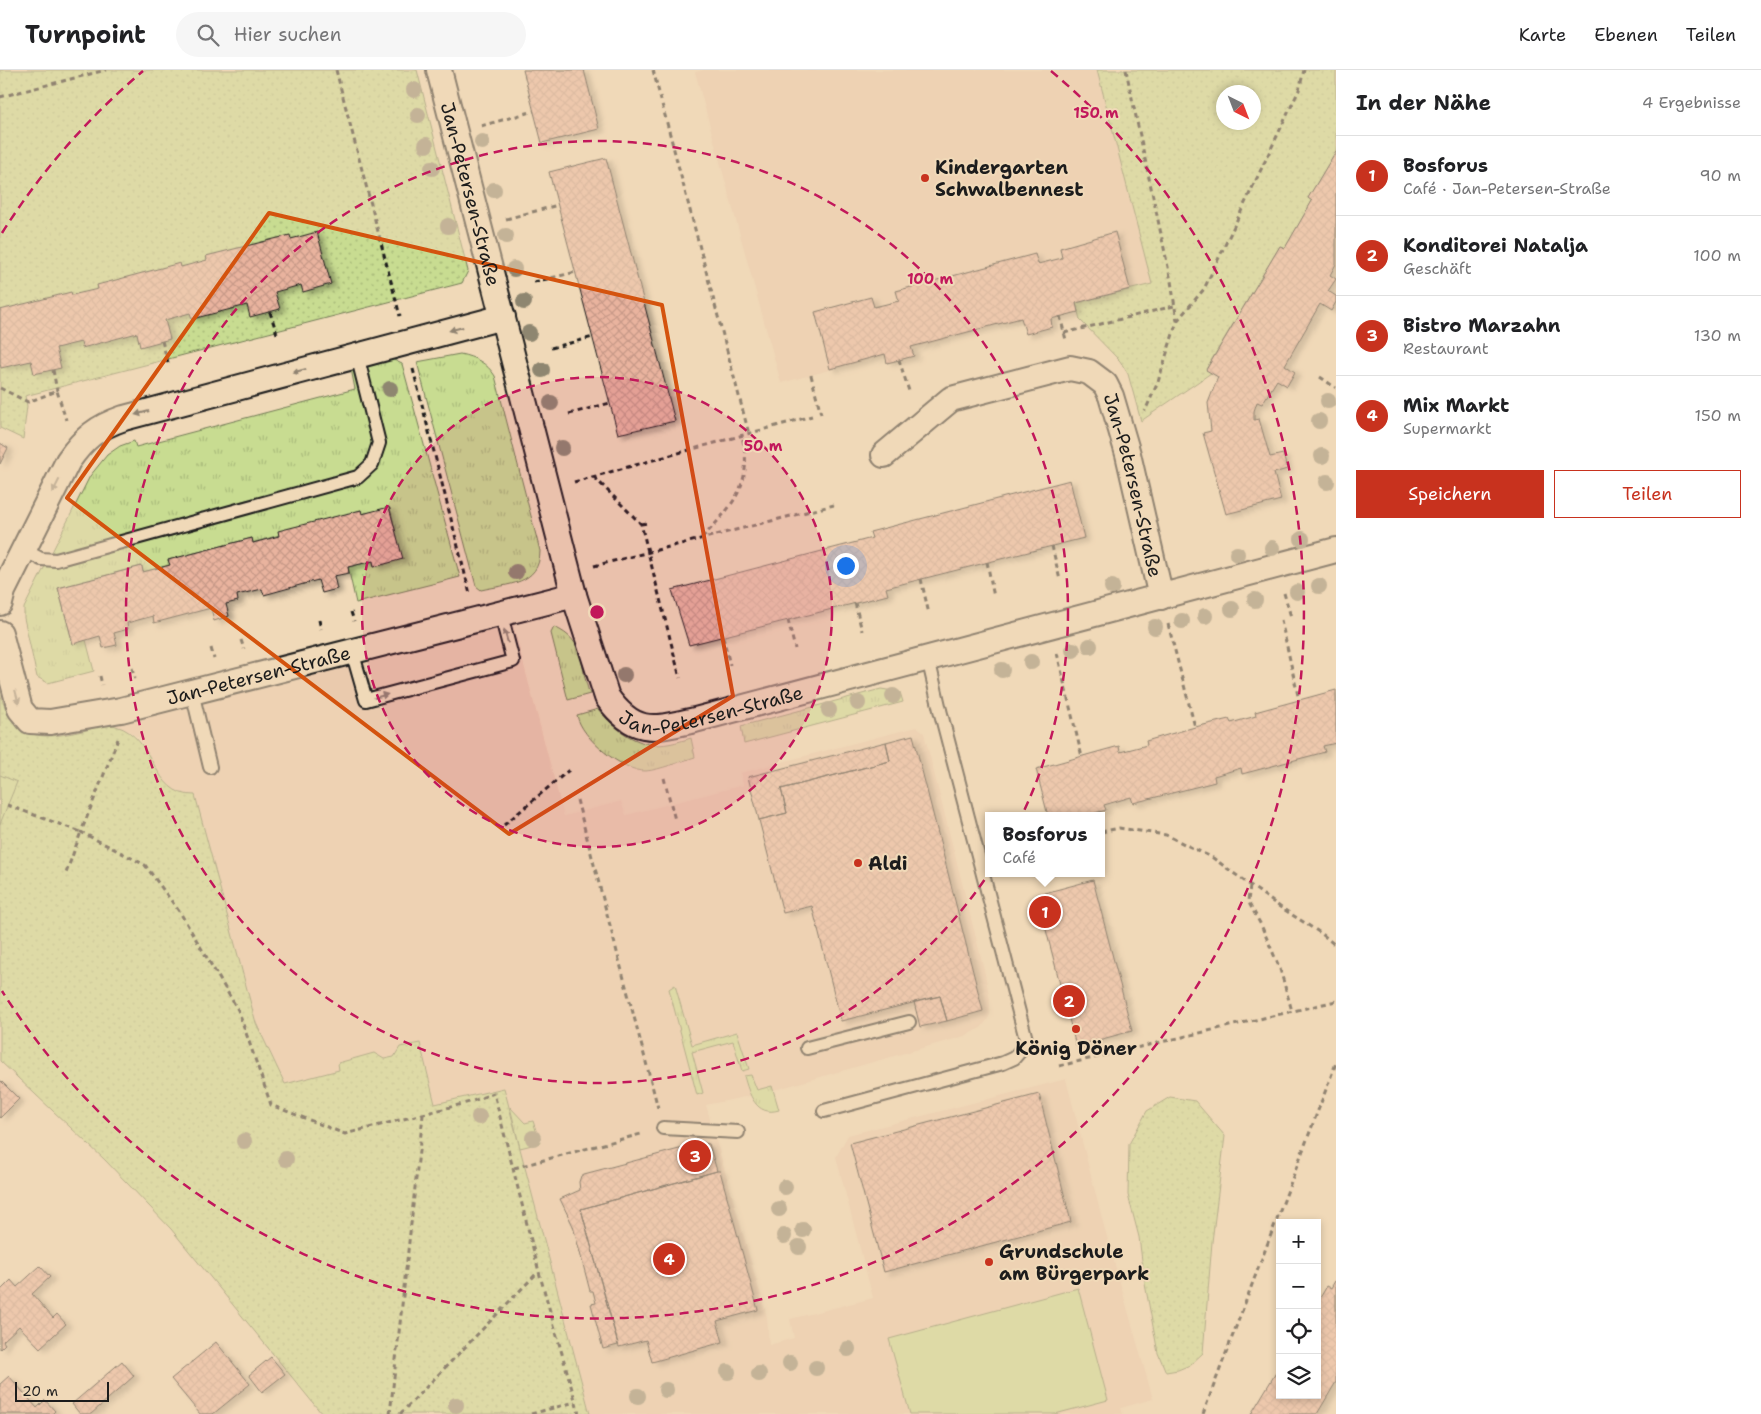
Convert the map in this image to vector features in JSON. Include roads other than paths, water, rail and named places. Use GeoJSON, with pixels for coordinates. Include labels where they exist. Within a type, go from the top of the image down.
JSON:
{"type":"FeatureCollection","features":[{"type":"Feature","properties":{"kind":"street","name":"Jan-Petersen-Straße"},"geometry":{"type":"LineString","coordinates":[[438,70],[574,595],[607,697],[616,709],[640,726],[656,728],[695,720],[1336,550]]}},
{"type":"Feature","properties":{"kind":"street"},"geometry":{"type":"LineString","coordinates":[[0,603],[3,590],[68,461],[80,444],[96,430],[124,418],[503,316]]}},
{"type":"Feature","properties":{"kind":"street","name":"Jan-Petersen-Straße"},"geometry":{"type":"LineString","coordinates":[[884,456],[951,400],[1070,368],[1089,372],[1105,384],[1111,396],[1128,454],[1161,597]]}},
{"type":"Feature","properties":{"kind":"street","name":"Jan-Petersen-Straße"},"geometry":{"type":"LineString","coordinates":[[0,633],[20,709],[30,721],[50,722],[121,710],[574,595]]}},
{"type":"Feature","properties":{"kind":"lane"},"geometry":{"type":"LineString","coordinates":[[24,550],[40,559],[56,560],[358,477],[372,464],[379,443],[357,356]]}},
{"type":"Feature","properties":{"kind":"lane"},"geometry":{"type":"LineString","coordinates":[[352,652],[366,700],[513,661],[501,615]]}},
{"type":"Feature","properties":{"kind":"lane"},"geometry":{"type":"LineString","coordinates":[[824,1111],[1003,1063],[1014,1058],[1026,1043],[928,658]]}},
{"type":"Feature","properties":{"kind":"lane"},"geometry":{"type":"LineString","coordinates":[[192,692],[210,767]]}},
{"type":"Feature","properties":{"kind":"lane"},"geometry":{"type":"LineString","coordinates":[[808,1048],[909,1022]]}},
{"type":"Feature","properties":{"kind":"lane"},"geometry":{"type":"LineString","coordinates":[[663,1128],[738,1132]]}},
{"type":"Feature","properties":{"kind":"place","name":"Kindergarten Schwalbennest"},"geometry":{"type":"Point","coordinates":[925,178]}},
{"type":"Feature","properties":{"kind":"place","name":"Aldi"},"geometry":{"type":"Point","coordinates":[858,863]}},
{"type":"Feature","properties":{"kind":"place","name":"Bosforus"},"geometry":{"type":"Point","coordinates":[1045,912]}},
{"type":"Feature","properties":{"kind":"place","name":"Konditorei Natalja"},"geometry":{"type":"Point","coordinates":[1069,1001]}},
{"type":"Feature","properties":{"kind":"place","name":"König Döner"},"geometry":{"type":"Point","coordinates":[1076,1029]}},
{"type":"Feature","properties":{"kind":"place","name":"Bistro Marzahn"},"geometry":{"type":"Point","coordinates":[695,1156]}},
{"type":"Feature","properties":{"kind":"place","name":"Mix Markt"},"geometry":{"type":"Point","coordinates":[669,1259]}},
{"type":"Feature","properties":{"kind":"place","name":"Grundschule am Bürgerpark"},"geometry":{"type":"Point","coordinates":[989,1262]}}]}
